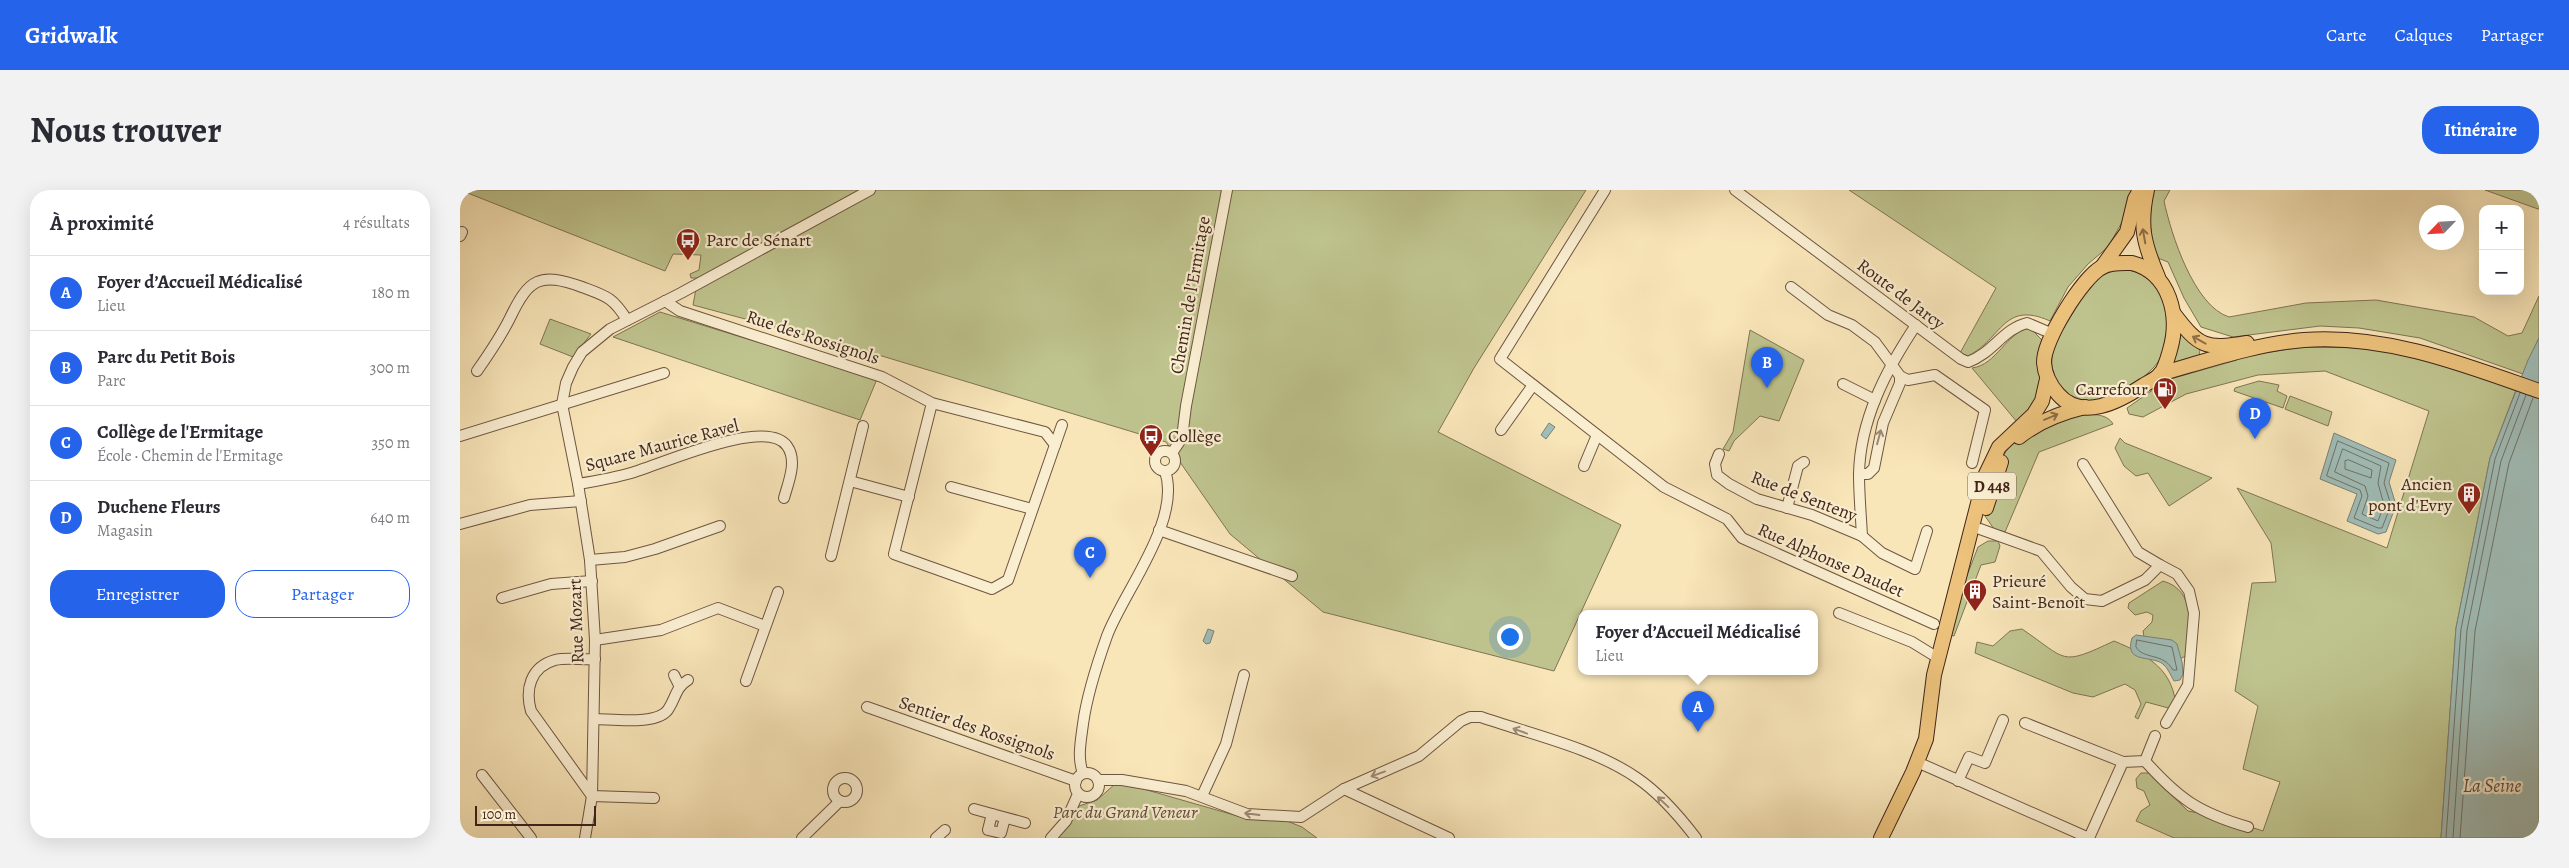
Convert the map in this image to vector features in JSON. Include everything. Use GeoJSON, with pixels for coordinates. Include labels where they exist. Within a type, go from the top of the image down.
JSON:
{"type":"FeatureCollection","features":[{"type":"Feature","properties":{"kind":"main road"},"geometry":{"type":"LineString","coordinates":[[2140,190],[2135,199],[2127,232],[2102,267],[2090,276],[2053,334],[2044,363],[2047,378],[2060,397],[2085,407],[2094,408],[2114,402],[2160,374],[2250,350],[2304,340],[2388,344],[2442,357],[2539,385]]}},
{"type":"Feature","properties":{"kind":"main road"},"geometry":{"type":"LineString","coordinates":[[2147,190],[2142,213],[2142,234],[2174,314],[2173,339],[2168,358],[2160,374]]}},
{"type":"Feature","properties":{"kind":"main road"},"geometry":{"type":"LineString","coordinates":[[2102,267],[2111,264],[2132,263],[2143,266],[2159,280]]}},
{"type":"Feature","properties":{"kind":"main road"},"geometry":{"type":"LineString","coordinates":[[2174,314],[2194,338],[2216,346],[2304,334],[2388,338],[2431,348],[2539,391]]}},
{"type":"Feature","properties":{"kind":"main road","name":"D 448"},"geometry":{"type":"LineString","coordinates":[[1880,838],[1917,762],[1926,739],[1934,675],[1985,476],[1999,447],[2034,414],[2042,402],[2047,378]]}},
{"type":"Feature","properties":{"kind":"main road","name":"D 448"},"geometry":{"type":"LineString","coordinates":[[1952,608],[2004,454],[2020,436],[2040,422],[2061,413],[2085,407]]}},
{"type":"Feature","properties":{"kind":"street"},"geometry":{"type":"LineString","coordinates":[[562,404],[566,383],[582,352],[595,339],[870,190]]}},
{"type":"Feature","properties":{"kind":"street","name":"Chemin de l'Ermitage"},"geometry":{"type":"LineString","coordinates":[[1172,453],[1182,438],[1186,406],[1226,190]]}},
{"type":"Feature","properties":{"kind":"street","name":"Rue Alphonse Daudet"},"geometry":{"type":"LineString","coordinates":[[1605,190],[1500,359],[1664,487],[1728,519],[1742,538],[1934,624]]}},
{"type":"Feature","properties":{"kind":"street","name":"Route de Jarcy"},"geometry":{"type":"LineString","coordinates":[[1735,190],[1955,356],[1968,362],[1985,355],[2006,334],[2021,325],[2035,324],[2053,334]]}},
{"type":"Feature","properties":{"kind":"street"},"geometry":{"type":"LineString","coordinates":[[477,371],[496,342],[518,298],[534,284],[545,279],[558,278],[606,296],[617,303],[627,320]]}},
{"type":"Feature","properties":{"kind":"street"},"geometry":{"type":"LineString","coordinates":[[1791,287],[1828,315],[1852,325],[1875,342],[1900,376],[1908,380],[1935,375],[1986,410],[1972,463]]}},
{"type":"Feature","properties":{"kind":"street"},"geometry":{"type":"LineString","coordinates":[[680,311],[681,293]]}},
{"type":"Feature","properties":{"kind":"street","name":"Rue des Rossignols"},"geometry":{"type":"LineString","coordinates":[[665,301],[680,311],[882,377],[932,403],[1045,432],[1055,445]]}},
{"type":"Feature","properties":{"kind":"street"},"geometry":{"type":"LineString","coordinates":[[1862,536],[1860,474],[1863,440],[1875,400],[1891,364],[1916,325]]}},
{"type":"Feature","properties":{"kind":"street"},"geometry":{"type":"LineString","coordinates":[[460,436],[664,372]]}},
{"type":"Feature","properties":{"kind":"street"},"geometry":{"type":"LineString","coordinates":[[1860,474],[1868,474],[1874,468],[1878,443],[1900,384],[1900,376]]}},
{"type":"Feature","properties":{"kind":"street"},"geometry":{"type":"LineString","coordinates":[[1843,384],[1875,400]]}},
{"type":"Feature","properties":{"kind":"street"},"geometry":{"type":"LineString","coordinates":[[1502,430],[1533,385]]}},
{"type":"Feature","properties":{"kind":"street"},"geometry":{"type":"LineString","coordinates":[[932,403],[894,554],[992,589],[1008,580],[1062,425]]}},
{"type":"Feature","properties":{"kind":"street","name":"Rue Mozart"},"geometry":{"type":"LineString","coordinates":[[562,404],[581,500],[592,581],[595,640],[592,796],[585,838]]}},
{"type":"Feature","properties":{"kind":"street"},"geometry":{"type":"LineString","coordinates":[[831,556],[863,426]]}},
{"type":"Feature","properties":{"kind":"street"},"geometry":{"type":"LineString","coordinates":[[1584,466],[1597,435]]}},
{"type":"Feature","properties":{"kind":"street","name":"Square Maurice Ravel"},"geometry":{"type":"LineString","coordinates":[[578,484],[632,473],[688,452],[763,436],[777,438],[787,445],[791,455],[792,468],[784,498]]}},
{"type":"Feature","properties":{"kind":"street"},"geometry":{"type":"LineString","coordinates":[[1164,451],[1172,453],[1175,458],[1174,466],[1165,471],[1157,467],[1156,457],[1164,451]]}},
{"type":"Feature","properties":{"kind":"street","name":"Rue de Senteny"},"geometry":{"type":"LineString","coordinates":[[1719,454],[1715,464],[1718,475],[1757,499],[1812,515],[1862,536],[1882,553],[1915,569],[1927,530]]}},
{"type":"Feature","properties":{"kind":"street"},"geometry":{"type":"LineString","coordinates":[[1787,508],[1798,466],[1804,462]]}},
{"type":"Feature","properties":{"kind":"street"},"geometry":{"type":"LineString","coordinates":[[2083,464],[2138,552],[2177,574],[2189,591],[2194,613],[2188,685],[2166,723]]}},
{"type":"Feature","properties":{"kind":"street"},"geometry":{"type":"LineString","coordinates":[[1083,773],[1080,757],[1086,701],[1107,636],[1121,606],[1145,565],[1159,530],[1169,490],[1165,471]]}},
{"type":"Feature","properties":{"kind":"street"},"geometry":{"type":"LineString","coordinates":[[850,481],[908,497]]}},
{"type":"Feature","properties":{"kind":"street"},"geometry":{"type":"LineString","coordinates":[[950,487],[1032,509]]}},
{"type":"Feature","properties":{"kind":"street"},"geometry":{"type":"LineString","coordinates":[[460,524],[530,505],[581,500]]}},
{"type":"Feature","properties":{"kind":"street"},"geometry":{"type":"LineString","coordinates":[[590,560],[625,557],[720,526]]}},
{"type":"Feature","properties":{"kind":"street"},"geometry":{"type":"LineString","coordinates":[[1980,529],[2041,551],[2071,587],[2085,599],[2102,601],[2145,580],[2160,565]]}},
{"type":"Feature","properties":{"kind":"street"},"geometry":{"type":"LineString","coordinates":[[1159,530],[1292,576]]}},
{"type":"Feature","properties":{"kind":"street"},"geometry":{"type":"LineString","coordinates":[[502,598],[551,584],[592,581]]}},
{"type":"Feature","properties":{"kind":"street"},"geometry":{"type":"LineString","coordinates":[[746,681],[778,592]]}},
{"type":"Feature","properties":{"kind":"street"},"geometry":{"type":"LineString","coordinates":[[595,640],[660,630],[718,608],[765,626]]}},
{"type":"Feature","properties":{"kind":"street"},"geometry":{"type":"LineString","coordinates":[[1839,613],[1912,642],[1938,658]]}},
{"type":"Feature","properties":{"kind":"street"},"geometry":{"type":"LineString","coordinates":[[595,659],[555,660],[542,666],[533,676],[527,697],[530,711],[592,796],[654,798]]}},
{"type":"Feature","properties":{"kind":"street"},"geometry":{"type":"LineString","coordinates":[[594,719],[652,719],[661,716],[668,710],[684,682],[674,675]]}},
{"type":"Feature","properties":{"kind":"street"},"geometry":{"type":"LineString","coordinates":[[1202,796],[1226,744],[1244,675]]}},
{"type":"Feature","properties":{"kind":"street","name":"Sentier des Rossignols"},"geometry":{"type":"LineString","coordinates":[[867,707],[1076,781]]}},
{"type":"Feature","properties":{"kind":"street"},"geometry":{"type":"LineString","coordinates":[[1083,773],[1091,774],[1098,780],[1122,780],[1202,796],[1247,814],[1301,816],[1344,789],[1410,761],[1426,751],[1461,721],[1470,717],[1481,717],[1584,751],[1637,778],[1681,818],[1696,838]]}},
{"type":"Feature","properties":{"kind":"street"},"geometry":{"type":"LineString","coordinates":[[1958,781],[1969,757],[1985,763],[2003,720]]}},
{"type":"Feature","properties":{"kind":"street"},"geometry":{"type":"LineString","coordinates":[[2025,722],[2123,762],[2145,762],[2168,787],[2194,807],[2221,819],[2248,827]]}},
{"type":"Feature","properties":{"kind":"street"},"geometry":{"type":"LineString","coordinates":[[2145,762],[2155,736]]}},
{"type":"Feature","properties":{"kind":"street"},"geometry":{"type":"LineString","coordinates":[[1917,762],[2089,838],[2123,762]]}},
{"type":"Feature","properties":{"kind":"street"},"geometry":{"type":"LineString","coordinates":[[1051,838],[1066,821],[1078,794],[1076,781],[1083,773]]}},
{"type":"Feature","properties":{"kind":"street"},"geometry":{"type":"LineString","coordinates":[[482,775],[531,838]]}},
{"type":"Feature","properties":{"kind":"street"},"geometry":{"type":"LineString","coordinates":[[1078,794],[1083,797],[1092,797],[1099,790],[1098,780]]}},
{"type":"Feature","properties":{"kind":"street"},"geometry":{"type":"LineString","coordinates":[[1344,789],[1449,838]]}},
{"type":"Feature","properties":{"kind":"street"},"geometry":{"type":"LineString","coordinates":[[802,838],[840,801]]}},
{"type":"Feature","properties":{"kind":"street"},"geometry":{"type":"LineString","coordinates":[[974,809],[1025,823]]}},
{"type":"Feature","properties":{"kind":"street"},"geometry":{"type":"LineString","coordinates":[[992,814],[985,834],[1001,833],[1005,818]]}},
{"type":"Feature","properties":{"kind":"street"},"geometry":{"type":"LineString","coordinates":[[936,838],[945,830]]}},
{"type":"Feature","properties":{"kind":"green space"},"geometry":{"type":"Polygon","coordinates":[[[460,190],[1586,190],[1474,368],[1438,432],[1621,525],[1582,610],[1578,610],[1578,619],[1554,671],[1323,612],[1230,534],[1166,442],[872,353],[693,305],[698,278],[691,278],[690,274],[699,270],[701,255],[673,254],[665,271],[460,190]]]}},
{"type":"Feature","properties":{"kind":"green space"},"geometry":{"type":"Polygon","coordinates":[[[1849,190],[2140,190],[2108,247],[2088,264],[2068,287],[2050,321],[2034,316],[2022,315],[2012,318],[1979,349],[1968,356],[1960,353],[1996,288],[1849,190]]]}},
{"type":"Feature","properties":{"kind":"green space"},"geometry":{"type":"Polygon","coordinates":[[[2149,190],[2170,190],[2164,201],[2178,249],[2186,267],[2205,299],[2216,310],[2229,317],[2306,303],[2376,300],[2474,317],[2508,336],[2522,333],[2539,296],[2539,338],[2523,374],[2420,338],[2359,328],[2320,326],[2233,337],[2201,327],[2184,298],[2168,262],[2155,257],[2145,200],[2149,190]]]}},
{"type":"Feature","properties":{"kind":"green space"},"geometry":{"type":"Polygon","coordinates":[[[2485,190],[2539,190],[2539,209],[2538,209],[2485,190]]]}},
{"type":"Feature","properties":{"kind":"green space"},"geometry":{"type":"Polygon","coordinates":[[[2121,269],[2136,272],[2148,279],[2157,288],[2164,300],[2167,313],[2167,341],[2159,361],[2138,381],[2119,392],[2095,401],[2076,399],[2061,388],[2053,373],[2052,355],[2055,346],[2063,329],[2091,285],[2103,275],[2121,269]]]}},
{"type":"Feature","properties":{"kind":"green space"},"geometry":{"type":"Polygon","coordinates":[[[660,312],[877,379],[860,420],[613,337],[660,312]]]}},
{"type":"Feature","properties":{"kind":"green space"},"geometry":{"type":"Polygon","coordinates":[[[550,319],[591,334],[573,357],[540,344],[550,319]]]}},
{"type":"Feature","properties":{"kind":"green space"},"geometry":{"type":"Polygon","coordinates":[[[2030,328],[2042,340],[2038,353],[2042,390],[2039,400],[2017,422],[1972,368],[1981,366],[2014,336],[2030,328]]]}},
{"type":"Feature","properties":{"kind":"green space"},"geometry":{"type":"Polygon","coordinates":[[[1750,330],[1804,360],[1779,421],[1760,416],[1734,441],[1729,451],[1723,449],[1733,432],[1750,330]]]}},
{"type":"Feature","properties":{"kind":"green space"},"geometry":{"type":"Polygon","coordinates":[[[2182,332],[2200,348],[2199,360],[2172,364],[2182,332]]]}},
{"type":"Feature","properties":{"kind":"green space"},"geometry":{"type":"Polygon","coordinates":[[[2302,347],[2370,348],[2429,360],[2516,390],[2490,458],[2456,628],[2441,838],[2174,838],[2136,821],[2141,811],[2150,805],[2144,791],[2137,788],[2136,779],[2141,773],[2149,773],[2188,811],[2220,817],[2263,831],[2280,782],[2243,769],[2258,706],[2235,691],[2252,583],[2276,582],[2271,543],[2237,488],[2387,548],[2429,411],[2325,371],[2258,375],[2186,394],[2143,417],[2129,414],[2127,408],[2167,380],[2237,360],[2239,357],[2302,347]]]}},
{"type":"Feature","properties":{"kind":"green space"},"geometry":{"type":"Polygon","coordinates":[[[2259,381],[2279,385],[2277,391],[2287,396],[2283,408],[2234,391],[2235,388],[2259,381]]]}},
{"type":"Feature","properties":{"kind":"green space"},"geometry":{"type":"Polygon","coordinates":[[[2290,396],[2332,412],[2328,426],[2285,409],[2290,396]]]}},
{"type":"Feature","properties":{"kind":"green space"},"geometry":{"type":"Polygon","coordinates":[[[2077,414],[2102,416],[2113,424],[2039,452],[2005,532],[1994,529],[1985,516],[1996,472],[2006,451],[2022,436],[2077,414]]]}},
{"type":"Feature","properties":{"kind":"green space"},"geometry":{"type":"Polygon","coordinates":[[[2120,438],[2125,443],[2212,478],[2169,506],[2148,473],[2136,476],[2124,466],[2115,448],[2120,438]]]}},
{"type":"Feature","properties":{"kind":"green space"},"geometry":{"type":"Polygon","coordinates":[[[1988,541],[1998,541],[2000,546],[1995,562],[1981,565],[1954,636],[1949,635],[1961,591],[1978,547],[1988,541]]]}},
{"type":"Feature","properties":{"kind":"green space"},"geometry":{"type":"Polygon","coordinates":[[[2163,581],[2174,586],[2186,601],[2189,622],[2187,655],[2180,659],[2145,643],[2143,631],[2152,622],[2153,615],[2147,612],[2135,615],[2128,608],[2129,603],[2163,581]]]}},
{"type":"Feature","properties":{"kind":"green space"},"geometry":{"type":"Polygon","coordinates":[[[2022,629],[2057,653],[2065,656],[2073,657],[2083,654],[2114,641],[2138,652],[2148,658],[2165,674],[2171,684],[2176,710],[2146,702],[2138,719],[2135,717],[2141,704],[2135,690],[2125,684],[2093,697],[2073,693],[1975,653],[1977,642],[1993,646],[2010,631],[2022,629]]]}},
{"type":"Feature","properties":{"kind":"green space","name":"Parc du Grand Veneur"},"geometry":{"type":"Polygon","coordinates":[[[1115,784],[1140,788],[1248,819],[1287,821],[1302,827],[1317,838],[1057,838],[1068,827],[1079,806],[1097,800],[1115,784]]]}},
{"type":"Feature","properties":{"kind":"water","name":"La Seine"},"geometry":{"type":"Polygon","coordinates":[[[2539,338],[2539,838],[2441,838],[2456,628],[2490,458],[2528,360],[2539,338]]]}},
{"type":"Feature","properties":{"kind":"water"},"geometry":{"type":"Polygon","coordinates":[[[1549,423],[1555,427],[1546,439],[1541,435],[1549,423]]]}},
{"type":"Feature","properties":{"kind":"water"},"geometry":{"type":"Polygon","coordinates":[[[2334,433],[2396,460],[2389,482],[2396,505],[2386,532],[2378,534],[2347,521],[2357,494],[2320,479],[2334,433]]]}},
{"type":"Feature","properties":{"kind":"water"},"geometry":{"type":"Polygon","coordinates":[[[1208,629],[1214,631],[1210,643],[1206,644],[1203,641],[1208,629]]]}},
{"type":"Feature","properties":{"kind":"water"},"geometry":{"type":"Polygon","coordinates":[[[2136,635],[2172,640],[2177,644],[2183,674],[2180,680],[2174,681],[2168,670],[2158,661],[2140,657],[2132,652],[2132,638],[2136,635]]]}},
{"type":"Feature","properties":{"kind":"place","name":"Parc de Sénart"},"geometry":{"type":"Point","coordinates":[688,261]}},
{"type":"Feature","properties":{"kind":"place","name":"Parc du Petit Bois"},"geometry":{"type":"Point","coordinates":[1767,388]}},
{"type":"Feature","properties":{"kind":"place","name":"Carrefour"},"geometry":{"type":"Point","coordinates":[2165,410]}},
{"type":"Feature","properties":{"kind":"place","name":"Duchene Fleurs"},"geometry":{"type":"Point","coordinates":[2255,439]}},
{"type":"Feature","properties":{"kind":"place","name":"Collège"},"geometry":{"type":"Point","coordinates":[1151,457]}},
{"type":"Feature","properties":{"kind":"place","name":"Ancien pont d'Evry"},"geometry":{"type":"Point","coordinates":[2469,515]}},
{"type":"Feature","properties":{"kind":"place","name":"Collège de l'Ermitage"},"geometry":{"type":"Point","coordinates":[1090,578]}},
{"type":"Feature","properties":{"kind":"place","name":"Prieuré Saint-Benoît"},"geometry":{"type":"Point","coordinates":[1975,612]}},
{"type":"Feature","properties":{"kind":"place","name":"Foyer d’Accueil Médicalisé"},"geometry":{"type":"Point","coordinates":[1698,732]}}]}
